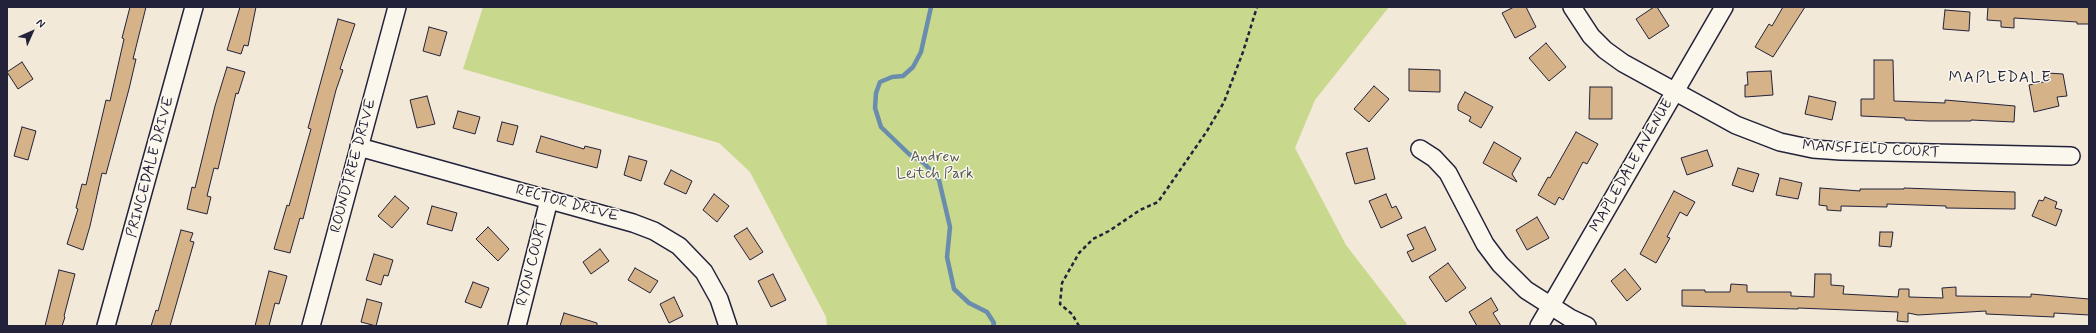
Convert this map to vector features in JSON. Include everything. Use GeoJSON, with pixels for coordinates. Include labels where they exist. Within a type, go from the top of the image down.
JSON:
{"type":"FeatureCollection","features":[{"type":"Feature","properties":{"kind":"street","name":"PRINCEDALE DRIVE"},"geometry":{"type":"LineString","coordinates":[[106,326],[194,7]]}},
{"type":"Feature","properties":{"kind":"street","name":"ROUNDTREE DRIVE"},"geometry":{"type":"LineString","coordinates":[[311,326],[397,7]]}},
{"type":"Feature","properties":{"kind":"street","name":"MANSFIELD COURT"},"geometry":{"type":"LineString","coordinates":[[1572,7],[1586,29],[1605,50],[1627,66],[1736,125],[1757,134],[1796,146],[1813,149],[2072,156]]}},
{"type":"Feature","properties":{"kind":"street","name":"MAPLEDALE AVENUE"},"geometry":{"type":"LineString","coordinates":[[1539,326],[1724,7]]}},
{"type":"Feature","properties":{"kind":"street","name":"RECTOR DRIVE"},"geometry":{"type":"LineString","coordinates":[[359,147],[654,230],[672,241],[696,262],[711,282],[719,299],[728,326]]}},
{"type":"Feature","properties":{"kind":"street"},"geometry":{"type":"LineString","coordinates":[[1420,149],[1434,158],[1448,173],[1485,244],[1500,264],[1526,290],[1587,326]]}},
{"type":"Feature","properties":{"kind":"street","name":"RYON COURT"},"geometry":{"type":"LineString","coordinates":[[517,326],[549,200]]}},
{"type":"Feature","properties":{"kind":"path"},"geometry":{"type":"LineString","coordinates":[[1079,326],[1072,314],[1060,304],[1059,297],[1062,283],[1079,253],[1093,239],[1109,231],[1140,210],[1158,202],[1174,180],[1207,131],[1224,102],[1243,52],[1257,7]]}},
{"type":"Feature","properties":{"kind":"green space","name":"Andrew Leitch Park"},"geometry":{"type":"Polygon","coordinates":[[[483,7],[1389,7],[1315,100],[1295,148],[1346,245],[1407,324],[1405,326],[827,326],[826,317],[750,172],[719,143],[463,69],[483,7]]]}},
{"type":"Feature","properties":{"kind":"building"},"geometry":{"type":"Polygon","coordinates":[[[130,7],[146,7],[133,59],[136,59],[129,89],[106,174],[102,173],[83,250],[67,244],[78,209],[76,208],[82,184],[86,185],[106,100],[110,101],[124,39],[122,38],[130,7]]]}},
{"type":"Feature","properties":{"kind":"building"},"geometry":{"type":"Polygon","coordinates":[[[240,7],[256,7],[248,46],[244,45],[241,54],[227,50],[240,7]]]}},
{"type":"Feature","properties":{"kind":"building"},"geometry":{"type":"Polygon","coordinates":[[[1514,7],[1526,7],[1536,27],[1515,38],[1502,13],[1514,7]]]}},
{"type":"Feature","properties":{"kind":"building"},"geometry":{"type":"Polygon","coordinates":[[[1654,7],[1657,7],[1669,26],[1649,39],[1636,19],[1654,7]]]}},
{"type":"Feature","properties":{"kind":"building"},"geometry":{"type":"Polygon","coordinates":[[[1783,7],[1805,7],[1773,57],[1755,47],[1769,24],[1772,26],[1783,7]]]}},
{"type":"Feature","properties":{"kind":"building"},"geometry":{"type":"Polygon","coordinates":[[[1988,7],[2089,7],[2089,24],[2014,18],[2014,28],[2001,27],[2001,21],[1987,20],[1988,7]]]}},
{"type":"Feature","properties":{"kind":"building"},"geometry":{"type":"Polygon","coordinates":[[[1945,10],[1970,12],[1969,31],[1943,29],[1945,10]]]}},
{"type":"Feature","properties":{"kind":"building"},"geometry":{"type":"Polygon","coordinates":[[[338,19],[355,24],[340,69],[343,70],[336,90],[303,219],[300,218],[290,253],[274,249],[287,205],[289,206],[311,129],[308,128],[338,19]]]}},
{"type":"Feature","properties":{"kind":"building"},"geometry":{"type":"Polygon","coordinates":[[[429,27],[447,32],[440,56],[423,51],[429,27]]]}},
{"type":"Feature","properties":{"kind":"building"},"geometry":{"type":"Polygon","coordinates":[[[1546,43],[1566,67],[1549,81],[1529,58],[1546,43]]]}},
{"type":"Feature","properties":{"kind":"building"},"geometry":{"type":"Polygon","coordinates":[[[1874,60],[1893,60],[1894,101],[1945,103],[1945,100],[2015,106],[2014,122],[1971,120],[1929,121],[1905,120],[1905,118],[1861,116],[1861,99],[1874,99],[1874,60]]]}},
{"type":"Feature","properties":{"kind":"building"},"geometry":{"type":"Polygon","coordinates":[[[22,62],[33,79],[18,89],[7,72],[22,62]]]}},
{"type":"Feature","properties":{"kind":"building"},"geometry":{"type":"Polygon","coordinates":[[[227,67],[245,72],[238,94],[236,93],[218,169],[214,168],[207,196],[211,197],[207,214],[187,209],[192,187],[195,188],[215,106],[227,67]]]}},
{"type":"Feature","properties":{"kind":"building"},"geometry":{"type":"Polygon","coordinates":[[[1409,69],[1440,70],[1440,92],[1409,91],[1409,69]]]}},
{"type":"Feature","properties":{"kind":"building"},"geometry":{"type":"Polygon","coordinates":[[[1771,71],[1773,95],[1745,97],[1745,85],[1748,85],[1747,72],[1771,71]]]}},
{"type":"Feature","properties":{"kind":"building"},"geometry":{"type":"Polygon","coordinates":[[[2048,73],[2063,74],[2067,96],[2057,97],[2059,106],[2034,112],[2029,85],[2048,81],[2048,73]]]}},
{"type":"Feature","properties":{"kind":"building"},"geometry":{"type":"Polygon","coordinates":[[[1374,86],[1389,99],[1369,122],[1354,109],[1374,86]]]}},
{"type":"Feature","properties":{"kind":"building"},"geometry":{"type":"Polygon","coordinates":[[[1590,87],[1612,87],[1612,119],[1589,119],[1590,87]]]}},
{"type":"Feature","properties":{"kind":"building"},"geometry":{"type":"Polygon","coordinates":[[[1465,92],[1493,107],[1481,128],[1469,121],[1471,117],[1458,110],[1458,105],[1465,92]]]}},
{"type":"Feature","properties":{"kind":"building"},"geometry":{"type":"Polygon","coordinates":[[[427,96],[435,124],[417,128],[410,100],[427,96]]]}},
{"type":"Feature","properties":{"kind":"building"},"geometry":{"type":"Polygon","coordinates":[[[1809,96],[1836,102],[1832,120],[1805,114],[1809,96]]]}},
{"type":"Feature","properties":{"kind":"building"},"geometry":{"type":"Polygon","coordinates":[[[458,111],[480,117],[475,134],[453,128],[458,111]]]}},
{"type":"Feature","properties":{"kind":"building"},"geometry":{"type":"Polygon","coordinates":[[[502,122],[518,126],[513,145],[497,141],[502,122]]]}},
{"type":"Feature","properties":{"kind":"building"},"geometry":{"type":"Polygon","coordinates":[[[22,127],[36,131],[28,160],[14,156],[22,127]]]}},
{"type":"Feature","properties":{"kind":"building"},"geometry":{"type":"Polygon","coordinates":[[[1576,132],[1598,144],[1587,164],[1583,162],[1563,200],[1559,197],[1555,205],[1538,195],[1548,177],[1550,178],[1576,132]]]}},
{"type":"Feature","properties":{"kind":"building"},"geometry":{"type":"Polygon","coordinates":[[[541,136],[584,149],[585,146],[601,150],[597,168],[536,152],[541,136]]]}},
{"type":"Feature","properties":{"kind":"building"},"geometry":{"type":"Polygon","coordinates":[[[1494,142],[1521,158],[1512,174],[1517,182],[1483,163],[1494,142]]]}},
{"type":"Feature","properties":{"kind":"building"},"geometry":{"type":"Polygon","coordinates":[[[1367,148],[1375,179],[1355,184],[1346,153],[1367,148]]]}},
{"type":"Feature","properties":{"kind":"building"},"geometry":{"type":"Polygon","coordinates":[[[1707,150],[1713,166],[1687,175],[1681,158],[1707,150]]]}},
{"type":"Feature","properties":{"kind":"building"},"geometry":{"type":"Polygon","coordinates":[[[629,156],[647,161],[641,181],[624,175],[629,156]]]}},
{"type":"Feature","properties":{"kind":"building"},"geometry":{"type":"Polygon","coordinates":[[[1738,168],[1759,174],[1753,192],[1732,185],[1738,168]]]}},
{"type":"Feature","properties":{"kind":"building"},"geometry":{"type":"Polygon","coordinates":[[[671,170],[692,181],[686,194],[664,184],[671,170]]]}},
{"type":"Feature","properties":{"kind":"building"},"geometry":{"type":"Polygon","coordinates":[[[1780,178],[1802,183],[1798,199],[1776,195],[1780,178]]]}},
{"type":"Feature","properties":{"kind":"building"},"geometry":{"type":"Polygon","coordinates":[[[1820,188],[1860,191],[1860,189],[1904,188],[2015,192],[2015,209],[1946,208],[1946,206],[1887,204],[1887,207],[1841,206],[1841,211],[1827,210],[1827,206],[1819,205],[1820,188]]]}},
{"type":"Feature","properties":{"kind":"building"},"geometry":{"type":"Polygon","coordinates":[[[1674,191],[1695,202],[1687,216],[1680,212],[1667,237],[1670,238],[1656,263],[1640,254],[1674,191]]]}},
{"type":"Feature","properties":{"kind":"building"},"geometry":{"type":"Polygon","coordinates":[[[714,194],[729,206],[717,222],[703,210],[714,194]]]}},
{"type":"Feature","properties":{"kind":"building"},"geometry":{"type":"Polygon","coordinates":[[[1386,194],[1392,208],[1396,206],[1402,218],[1381,228],[1369,201],[1386,194]]]}},
{"type":"Feature","properties":{"kind":"building"},"geometry":{"type":"Polygon","coordinates":[[[395,196],[409,208],[392,228],[378,216],[395,196]]]}},
{"type":"Feature","properties":{"kind":"building"},"geometry":{"type":"Polygon","coordinates":[[[2045,197],[2057,202],[2055,208],[2062,210],[2056,226],[2032,216],[2039,200],[2043,201],[2045,197]]]}},
{"type":"Feature","properties":{"kind":"building"},"geometry":{"type":"Polygon","coordinates":[[[432,206],[457,213],[452,231],[427,224],[432,206]]]}},
{"type":"Feature","properties":{"kind":"building"},"geometry":{"type":"Polygon","coordinates":[[[1537,217],[1549,238],[1527,250],[1516,230],[1537,217]]]}},
{"type":"Feature","properties":{"kind":"building"},"geometry":{"type":"Polygon","coordinates":[[[488,227],[509,249],[498,261],[476,239],[488,227]]]}},
{"type":"Feature","properties":{"kind":"building"},"geometry":{"type":"Polygon","coordinates":[[[1425,227],[1436,250],[1412,262],[1407,252],[1414,249],[1407,235],[1425,227]]]}},
{"type":"Feature","properties":{"kind":"building"},"geometry":{"type":"Polygon","coordinates":[[[747,228],[763,252],[750,260],[734,236],[747,228]]]}},
{"type":"Feature","properties":{"kind":"building"},"geometry":{"type":"Polygon","coordinates":[[[181,230],[193,233],[190,241],[194,242],[170,326],[151,326],[156,310],[158,311],[181,230]]]}},
{"type":"Feature","properties":{"kind":"building"},"geometry":{"type":"Polygon","coordinates":[[[1880,232],[1893,232],[1891,247],[1879,246],[1880,232]]]}},
{"type":"Feature","properties":{"kind":"building"},"geometry":{"type":"Polygon","coordinates":[[[600,249],[609,261],[591,274],[583,262],[600,249]]]}},
{"type":"Feature","properties":{"kind":"building"},"geometry":{"type":"Polygon","coordinates":[[[374,254],[393,260],[388,276],[384,275],[381,285],[366,280],[374,254]]]}},
{"type":"Feature","properties":{"kind":"building"},"geometry":{"type":"Polygon","coordinates":[[[1448,263],[1466,288],[1446,302],[1429,277],[1448,263]]]}},
{"type":"Feature","properties":{"kind":"building"},"geometry":{"type":"Polygon","coordinates":[[[635,268],[658,281],[650,293],[628,280],[635,268]]]}},
{"type":"Feature","properties":{"kind":"building"},"geometry":{"type":"Polygon","coordinates":[[[1625,269],[1641,289],[1627,301],[1611,281],[1625,269]]]}},
{"type":"Feature","properties":{"kind":"building"},"geometry":{"type":"Polygon","coordinates":[[[59,270],[75,274],[64,316],[65,317],[62,326],[45,326],[59,270]]]}},
{"type":"Feature","properties":{"kind":"building"},"geometry":{"type":"Polygon","coordinates":[[[269,271],[287,276],[279,304],[275,303],[269,326],[255,326],[269,271]]]}},
{"type":"Feature","properties":{"kind":"building"},"geometry":{"type":"Polygon","coordinates":[[[773,274],[786,300],[771,307],[758,281],[773,274]]]}},
{"type":"Feature","properties":{"kind":"building"},"geometry":{"type":"Polygon","coordinates":[[[1815,274],[1831,274],[1831,285],[1844,286],[1843,294],[1898,297],[1899,289],[1909,289],[1909,297],[1943,298],[1942,288],[1956,287],[1956,296],[2031,297],[2031,294],[2089,299],[2089,315],[2054,313],[2054,317],[1986,314],[1986,311],[1918,315],[1908,313],[1908,322],[1897,321],[1898,312],[1798,308],[1682,306],[1682,290],[1730,292],[1731,284],[1747,285],[1747,292],[1791,292],[1791,296],[1814,297],[1815,274]]]}},
{"type":"Feature","properties":{"kind":"building"},"geometry":{"type":"Polygon","coordinates":[[[473,282],[489,288],[481,308],[465,302],[473,282]]]}},
{"type":"Feature","properties":{"kind":"building"},"geometry":{"type":"Polygon","coordinates":[[[674,297],[683,316],[669,323],[660,304],[674,297]]]}},
{"type":"Feature","properties":{"kind":"building"},"geometry":{"type":"Polygon","coordinates":[[[1491,298],[1498,310],[1493,313],[1501,326],[1477,326],[1469,312],[1491,298]]]}},
{"type":"Feature","properties":{"kind":"building"},"geometry":{"type":"Polygon","coordinates":[[[367,299],[382,303],[376,326],[361,322],[367,299]]]}},
{"type":"Feature","properties":{"kind":"building"},"geometry":{"type":"Polygon","coordinates":[[[564,313],[597,323],[597,326],[560,326],[564,313]]]}},
{"type":"Feature","properties":{"kind":"waterway"},"geometry":{"type":"LineString","coordinates":[[931,7],[921,52],[913,67],[903,76],[892,77],[880,82],[876,93],[875,108],[881,127],[909,154],[924,163],[939,180],[950,227],[947,257],[954,289],[969,303],[987,312],[994,323],[993,326]]}},
{"type":"Feature","properties":{"kind":"district","name":"MAPLEDALE"},"geometry":{"type":"Point","coordinates":[2000,79]}}]}
